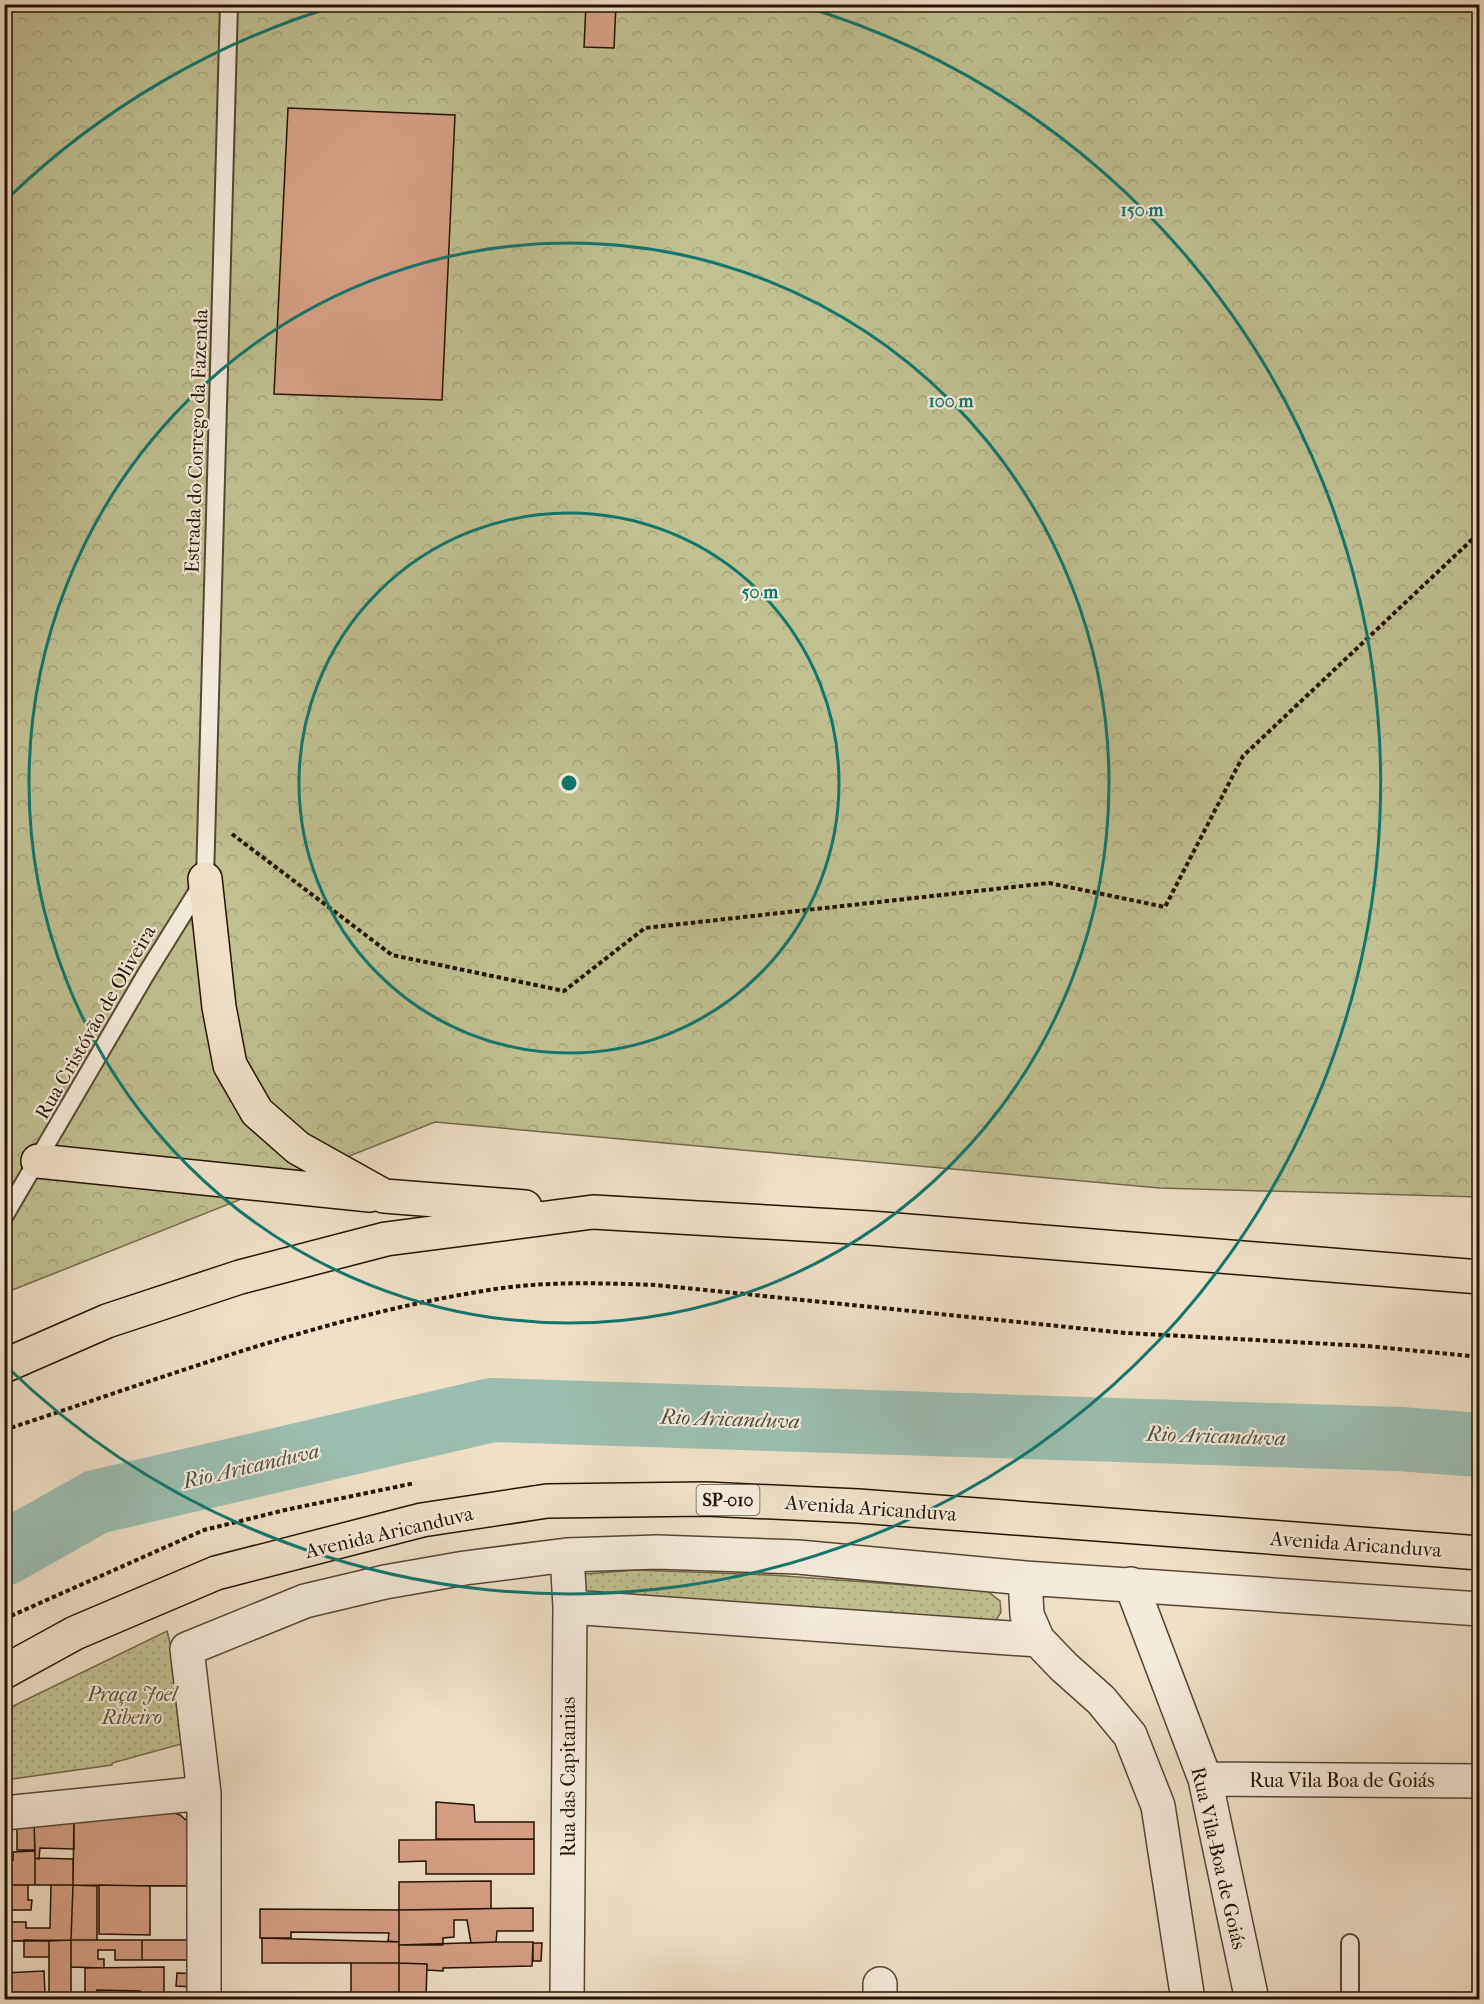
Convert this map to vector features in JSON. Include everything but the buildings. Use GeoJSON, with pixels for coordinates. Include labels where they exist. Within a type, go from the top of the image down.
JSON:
{"type":"FeatureCollection","features":[{"type":"Feature","properties":{"kind":"highway"},"geometry":{"type":"LineString","coordinates":[[205,879],[219,1008],[231,1065],[257,1112],[298,1148],[384,1196]]}},
{"type":"Feature","properties":{"kind":"highway"},"geometry":{"type":"LineString","coordinates":[[38,1161],[384,1196],[593,1212],[870,1228],[1479,1277]]}},
{"type":"Feature","properties":{"kind":"highway"},"geometry":{"type":"LineString","coordinates":[[4,1366],[107,1321],[240,1276],[386,1239],[593,1212]]}},
{"type":"Feature","properties":{"kind":"highway","name":"Avenida Aricanduva"},"geometry":{"type":"LineString","coordinates":[[4,1672],[75,1633],[216,1573],[422,1520],[548,1501],[706,1499],[858,1506],[1479,1553]]}},
{"type":"Feature","properties":{"kind":"street"},"geometry":{"type":"LineString","coordinates":[[204,2000],[204,1793],[187,1648],[305,1601],[385,1582],[465,1568],[567,1555],[657,1552],[798,1557],[1025,1578],[1479,1610]]}},
{"type":"Feature","properties":{"kind":"street","name":"Rua das Capitanias"},"geometry":{"type":"LineString","coordinates":[[567,1555],[570,1607],[567,2000]]}},
{"type":"Feature","properties":{"kind":"street"},"geometry":{"type":"LineString","coordinates":[[1025,1578],[1027,1615],[1038,1640],[1101,1700],[1130,1735],[1158,1806],[1188,2000]]}},
{"type":"Feature","properties":{"kind":"street","name":"Rua Vila-Boa de Goiás"},"geometry":{"type":"LineString","coordinates":[[1131,1584],[1205,1779],[1252,2000]]}},
{"type":"Feature","properties":{"kind":"street"},"geometry":{"type":"LineString","coordinates":[[570,1607],[1038,1640]]}},
{"type":"Feature","properties":{"kind":"street","name":"Rua Vila Boa de Goiás"},"geometry":{"type":"LineString","coordinates":[[1205,1779],[1479,1781]]}},
{"type":"Feature","properties":{"kind":"street"},"geometry":{"type":"LineString","coordinates":[[4,1813],[204,1793]]}},
{"type":"Feature","properties":{"kind":"lane","name":"Estrada do Corrego da Fazenda"},"geometry":{"type":"LineString","coordinates":[[205,879],[230,4]]}},
{"type":"Feature","properties":{"kind":"lane","name":"Rua Cristóvão de Oliveira"},"geometry":{"type":"LineString","coordinates":[[4,1216],[146,974],[205,879]]}},
{"type":"Feature","properties":{"kind":"lane"},"geometry":{"type":"LineString","coordinates":[[1350,1943],[1350,2000]]}},
{"type":"Feature","properties":{"kind":"path"},"geometry":{"type":"LineString","coordinates":[[206,814],[392,955],[564,991],[645,928],[1049,883],[1165,907],[1244,756],[1479,532]]}},
{"type":"Feature","properties":{"kind":"path"},"geometry":{"type":"LineString","coordinates":[[4,1430],[212,1361],[367,1315],[490,1289],[582,1283],[656,1285],[1126,1333],[1367,1346],[1479,1357]]}},
{"type":"Feature","properties":{"kind":"green space"},"geometry":{"type":"Polygon","coordinates":[[[5,5],[1479,5],[1479,1197],[1160,1188],[435,1122],[5,1293],[5,5]]]}},
{"type":"Feature","properties":{"kind":"green space"},"geometry":{"type":"Polygon","coordinates":[[[636,1570],[771,1575],[987,1591],[1000,1601],[1001,1612],[995,1622],[588,1600],[581,1583],[586,1574],[636,1570]]]}},
{"type":"Feature","properties":{"kind":"green space","name":"Praça Joel Ribeiro"},"geometry":{"type":"Polygon","coordinates":[[[167,1631],[181,1687],[185,1743],[112,1763],[112,1765],[5,1780],[5,1710],[167,1631]]]}},
{"type":"Feature","properties":{"kind":"waterway","name":"Rio Aricanduva"},"geometry":{"type":"LineString","coordinates":[[4,1554],[96,1502],[492,1410],[1399,1439],[1480,1445]]}}]}
